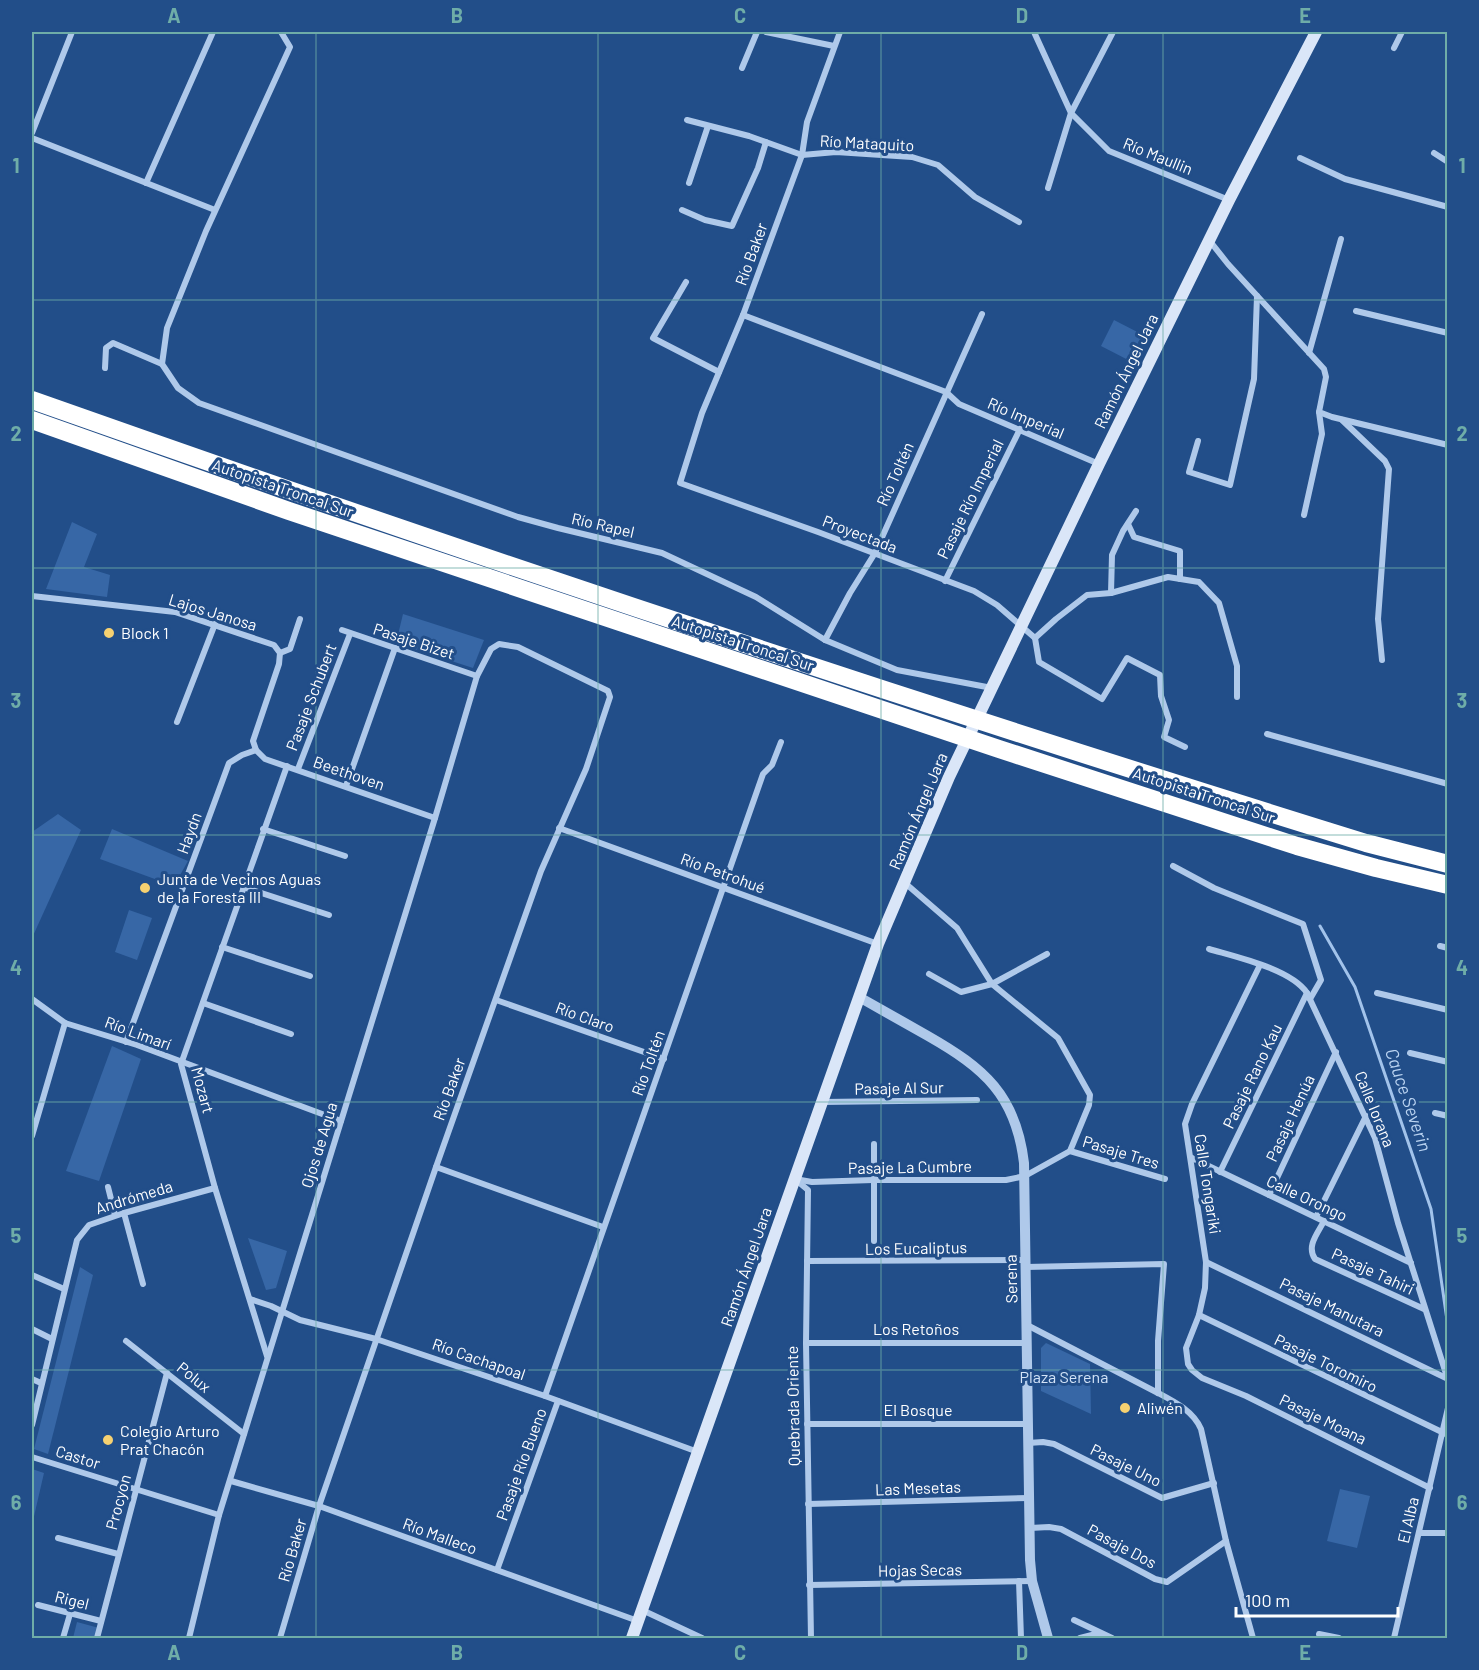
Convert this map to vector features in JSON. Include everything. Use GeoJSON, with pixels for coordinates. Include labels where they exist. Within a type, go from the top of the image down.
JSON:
{"type":"FeatureCollection","features":[{"type":"Feature","properties":{"kind":"highway","name":"Autopista Troncal Sur"},"geometry":{"type":"LineString","coordinates":[[32,400],[262,481],[862,682],[1366,843],[1448,864]]}},
{"type":"Feature","properties":{"kind":"highway","name":"Autopista Troncal Sur"},"geometry":{"type":"LineString","coordinates":[[32,420],[288,511],[988,745],[1297,846],[1448,885]]}},
{"type":"Feature","properties":{"kind":"main road","name":"Ramón Ángel Jara"},"geometry":{"type":"LineString","coordinates":[[632,1638],[878,944],[949,777],[1098,464],[1229,200],[1316,32]]}},
{"type":"Feature","properties":{"kind":"street"},"geometry":{"type":"LineString","coordinates":[[32,133],[72,32]]}},
{"type":"Feature","properties":{"kind":"street"},"geometry":{"type":"LineString","coordinates":[[146,183],[213,32]]}},
{"type":"Feature","properties":{"kind":"street"},"geometry":{"type":"LineString","coordinates":[[105,368],[106,348],[112,343],[162,364],[167,328],[215,210],[290,47],[281,32]]}},
{"type":"Feature","properties":{"kind":"street"},"geometry":{"type":"LineString","coordinates":[[742,68],[757,32]]}},
{"type":"Feature","properties":{"kind":"street"},"geometry":{"type":"LineString","coordinates":[[766,32],[834,45]]}},
{"type":"Feature","properties":{"kind":"street","name":"Río Baker"},"geometry":{"type":"LineString","coordinates":[[680,483],[702,413],[743,315],[802,155],[807,122],[840,32]]}},
{"type":"Feature","properties":{"kind":"street","name":"Río Maullin"},"geometry":{"type":"LineString","coordinates":[[1033,32],[1071,113],[1109,151],[1229,200]]}},
{"type":"Feature","properties":{"kind":"street"},"geometry":{"type":"LineString","coordinates":[[1047,188],[1071,113],[1113,32]]}},
{"type":"Feature","properties":{"kind":"street"},"geometry":{"type":"LineString","coordinates":[[1394,48],[1402,32]]}},
{"type":"Feature","properties":{"kind":"street"},"geometry":{"type":"LineString","coordinates":[[687,120],[766,142],[802,155]]}},
{"type":"Feature","properties":{"kind":"street"},"geometry":{"type":"LineString","coordinates":[[689,183],[708,126]]}},
{"type":"Feature","properties":{"kind":"street"},"geometry":{"type":"LineString","coordinates":[[32,138],[215,210]]}},
{"type":"Feature","properties":{"kind":"street"},"geometry":{"type":"LineString","coordinates":[[682,210],[705,220],[732,226],[758,168],[766,142]]}},
{"type":"Feature","properties":{"kind":"street","name":"Río Mataquito"},"geometry":{"type":"LineString","coordinates":[[802,155],[836,152],[912,157],[938,165],[975,197],[1019,222]]}},
{"type":"Feature","properties":{"kind":"street"},"geometry":{"type":"LineString","coordinates":[[1434,153],[1448,162]]}},
{"type":"Feature","properties":{"kind":"street"},"geometry":{"type":"LineString","coordinates":[[1300,158],[1345,179],[1448,207]]}},
{"type":"Feature","properties":{"kind":"street"},"geometry":{"type":"LineString","coordinates":[[1309,353],[1341,238]]}},
{"type":"Feature","properties":{"kind":"street"},"geometry":{"type":"LineString","coordinates":[[1209,240],[1324,369],[1326,377],[1319,412],[1322,434],[1304,515]]}},
{"type":"Feature","properties":{"kind":"street"},"geometry":{"type":"LineString","coordinates":[[686,282],[653,338],[719,372]]}},
{"type":"Feature","properties":{"kind":"street"},"geometry":{"type":"LineString","coordinates":[[1198,441],[1189,472],[1230,484],[1254,380],[1257,296]]}},
{"type":"Feature","properties":{"kind":"street"},"geometry":{"type":"LineString","coordinates":[[1356,311],[1448,333]]}},
{"type":"Feature","properties":{"kind":"street","name":"Río Toltén"},"geometry":{"type":"LineString","coordinates":[[825,640],[849,592],[875,554],[982,314]]}},
{"type":"Feature","properties":{"kind":"street"},"geometry":{"type":"LineString","coordinates":[[743,315],[946,392]]}},
{"type":"Feature","properties":{"kind":"street","name":"Río Rapel"},"geometry":{"type":"LineString","coordinates":[[162,364],[178,388],[199,403],[518,517],[662,553],[756,597],[825,640],[897,670],[990,692]]}},
{"type":"Feature","properties":{"kind":"street","name":"Río Imperial"},"geometry":{"type":"LineString","coordinates":[[946,392],[959,404],[1098,464]]}},
{"type":"Feature","properties":{"kind":"street"},"geometry":{"type":"LineString","coordinates":[[1319,412],[1448,446]]}},
{"type":"Feature","properties":{"kind":"street"},"geometry":{"type":"LineString","coordinates":[[1341,419],[1385,461],[1389,469],[1378,619],[1382,660]]}},
{"type":"Feature","properties":{"kind":"street","name":"Pasaje Río Imperial"},"geometry":{"type":"LineString","coordinates":[[945,581],[1020,429]]}},
{"type":"Feature","properties":{"kind":"street","name":"Proyectada"},"geometry":{"type":"LineString","coordinates":[[680,483],[974,591],[996,605],[1035,638]]}},
{"type":"Feature","properties":{"kind":"street"},"geometry":{"type":"LineString","coordinates":[[1111,593],[1112,555],[1136,511]]}},
{"type":"Feature","properties":{"kind":"street"},"geometry":{"type":"LineString","coordinates":[[1128,524],[1134,537],[1179,551],[1180,579]]}},
{"type":"Feature","properties":{"kind":"street"},"geometry":{"type":"LineString","coordinates":[[1185,747],[1164,737],[1169,720],[1161,696],[1160,675],[1127,658],[1102,699],[1039,662],[1035,638],[1087,595],[1111,593],[1167,577],[1198,582],[1219,603],[1238,666],[1237,697]]}},
{"type":"Feature","properties":{"kind":"street","name":"Lajos Janosa"},"geometry":{"type":"LineString","coordinates":[[32,596],[175,612],[274,645],[280,653]]}},
{"type":"Feature","properties":{"kind":"street"},"geometry":{"type":"LineString","coordinates":[[256,750],[253,741],[279,664],[280,653],[290,649],[300,619]]}},
{"type":"Feature","properties":{"kind":"street"},"geometry":{"type":"LineString","coordinates":[[177,722],[215,624]]}},
{"type":"Feature","properties":{"kind":"street","name":"Pasaje Bizet"},"geometry":{"type":"LineString","coordinates":[[342,630],[477,676]]}},
{"type":"Feature","properties":{"kind":"street","name":"Pasaje Schubert"},"geometry":{"type":"LineString","coordinates":[[298,770],[350,634]]}},
{"type":"Feature","properties":{"kind":"street","name":"Río Baker"},"geometry":{"type":"LineString","coordinates":[[280,1638],[319,1506],[435,1167],[541,871],[586,769],[610,697],[608,691],[508,644],[499,644],[491,649],[484,661]]}},
{"type":"Feature","properties":{"kind":"street"},"geometry":{"type":"LineString","coordinates":[[346,786],[395,648]]}},
{"type":"Feature","properties":{"kind":"street","name":"Ojos de Agua"},"geometry":{"type":"LineString","coordinates":[[189,1638],[219,1515],[477,676],[484,661]]}},
{"type":"Feature","properties":{"kind":"street"},"geometry":{"type":"LineString","coordinates":[[1267,734],[1448,784]]}},
{"type":"Feature","properties":{"kind":"street","name":"Río Toltén"},"geometry":{"type":"LineString","coordinates":[[544,1396],[763,774],[772,765],[781,742]]}},
{"type":"Feature","properties":{"kind":"street","name":"Beethoven"},"geometry":{"type":"LineString","coordinates":[[256,750],[265,759],[435,818]]}},
{"type":"Feature","properties":{"kind":"street","name":"Haydn"},"geometry":{"type":"LineString","coordinates":[[126,1042],[229,763],[256,750]]}},
{"type":"Feature","properties":{"kind":"street","name":"Mozart"},"geometry":{"type":"LineString","coordinates":[[267,1357],[215,1188],[181,1064],[287,766]]}},
{"type":"Feature","properties":{"kind":"street","name":"Río Petrohué"},"geometry":{"type":"LineString","coordinates":[[559,828],[878,944]]}},
{"type":"Feature","properties":{"kind":"street"},"geometry":{"type":"LineString","coordinates":[[263,829],[345,856]]}},
{"type":"Feature","properties":{"kind":"street","name":"Pasaje Rano Kau"},"geometry":{"type":"LineString","coordinates":[[1173,866],[1214,888],[1303,924],[1321,980],[1309,996],[1220,1172]]}},
{"type":"Feature","properties":{"kind":"street"},"geometry":{"type":"LineString","coordinates":[[905,883],[957,928],[992,984],[1058,1038],[1090,1095],[1089,1105],[1070,1151],[1024,1176]]}},
{"type":"Feature","properties":{"kind":"street"},"geometry":{"type":"LineString","coordinates":[[243,887],[329,915]]}},
{"type":"Feature","properties":{"kind":"street"},"geometry":{"type":"LineString","coordinates":[[1440,946],[1448,948]]}},
{"type":"Feature","properties":{"kind":"street"},"geometry":{"type":"LineString","coordinates":[[222,947],[310,976]]}},
{"type":"Feature","properties":{"kind":"street","name":"Calle Iorana"},"geometry":{"type":"LineString","coordinates":[[1209,949],[1260,965],[1301,984],[1309,996],[1375,1138],[1398,1223],[1447,1379]]}},
{"type":"Feature","properties":{"kind":"street"},"geometry":{"type":"LineString","coordinates":[[929,974],[961,992],[992,984],[1047,954]]}},
{"type":"Feature","properties":{"kind":"street","name":"Calle Tongariki"},"geometry":{"type":"LineString","coordinates":[[1202,1378],[1192,1370],[1186,1355],[1186,1348],[1199,1315],[1205,1288],[1206,1262],[1192,1158],[1185,1124],[1188,1113],[1260,965]]}},
{"type":"Feature","properties":{"kind":"street"},"geometry":{"type":"LineString","coordinates":[[1377,993],[1448,1010]]}},
{"type":"Feature","properties":{"kind":"street","name":"Serena"},"geometry":{"type":"LineString","coordinates":[[859,997],[956,1053],[988,1078],[1004,1100],[1016,1123],[1023,1149],[1024,1176],[1032,1581],[1048,1638]]}},
{"type":"Feature","properties":{"kind":"street","name":"Río Limarí"},"geometry":{"type":"LineString","coordinates":[[32,999],[65,1023],[126,1042],[341,1121]]}},
{"type":"Feature","properties":{"kind":"street","name":"Río Claro"},"geometry":{"type":"LineString","coordinates":[[496,999],[664,1059]]}},
{"type":"Feature","properties":{"kind":"street"},"geometry":{"type":"LineString","coordinates":[[203,1003],[291,1034]]}},
{"type":"Feature","properties":{"kind":"street"},"geometry":{"type":"LineString","coordinates":[[32,1136],[65,1023]]}},
{"type":"Feature","properties":{"kind":"street","name":"Pasaje Henúa"},"geometry":{"type":"LineString","coordinates":[[1269,1195],[1336,1052]]}},
{"type":"Feature","properties":{"kind":"street"},"geometry":{"type":"LineString","coordinates":[[1410,1053],[1448,1062]]}},
{"type":"Feature","properties":{"kind":"street","name":"Pasaje Al Sur"},"geometry":{"type":"LineString","coordinates":[[822,1102],[976,1100]]}},
{"type":"Feature","properties":{"kind":"street"},"geometry":{"type":"LineString","coordinates":[[1435,1113],[1448,1116]]}},
{"type":"Feature","properties":{"kind":"street"},"geometry":{"type":"LineString","coordinates":[[1316,1217],[1366,1116]]}},
{"type":"Feature","properties":{"kind":"street"},"geometry":{"type":"LineString","coordinates":[[874,1144],[874,1240]]}},
{"type":"Feature","properties":{"kind":"street","name":"Pasaje Tres"},"geometry":{"type":"LineString","coordinates":[[1070,1151],[1165,1179]]}},
{"type":"Feature","properties":{"kind":"street","name":"Calle Orongo"},"geometry":{"type":"LineString","coordinates":[[1192,1158],[1411,1263]]}},
{"type":"Feature","properties":{"kind":"street"},"geometry":{"type":"LineString","coordinates":[[435,1167],[603,1227]]}},
{"type":"Feature","properties":{"kind":"street","name":"Pasaje La Cumbre"},"geometry":{"type":"LineString","coordinates":[[795,1179],[812,1182],[1006,1180],[1024,1176]]}},
{"type":"Feature","properties":{"kind":"street","name":"Quebrada Oriente"},"geometry":{"type":"LineString","coordinates":[[795,1179],[808,1190],[806,1343],[811,1638]]}},
{"type":"Feature","properties":{"kind":"street"},"geometry":{"type":"LineString","coordinates":[[108,1187],[116,1215]]}},
{"type":"Feature","properties":{"kind":"street","name":"Andrómeda"},"geometry":{"type":"LineString","coordinates":[[32,1425],[64,1289],[77,1240],[82,1231],[89,1225],[124,1212],[215,1188]]}},
{"type":"Feature","properties":{"kind":"street"},"geometry":{"type":"LineString","coordinates":[[124,1212],[143,1284]]}},
{"type":"Feature","properties":{"kind":"street","name":"Pasaje Tahiri"},"geometry":{"type":"LineString","coordinates":[[1324,1221],[1311,1245],[1311,1253],[1315,1259],[1424,1310]]}},
{"type":"Feature","properties":{"kind":"street","name":"Los Eucaliptus"},"geometry":{"type":"LineString","coordinates":[[807,1261],[1026,1264]]}},
{"type":"Feature","properties":{"kind":"street","name":"Pasaje Manutara"},"geometry":{"type":"LineString","coordinates":[[1206,1262],[1447,1379]]}},
{"type":"Feature","properties":{"kind":"street"},"geometry":{"type":"LineString","coordinates":[[1026,1264],[1164,1264],[1158,1341],[1158,1393]]}},
{"type":"Feature","properties":{"kind":"street"},"geometry":{"type":"LineString","coordinates":[[32,1275],[64,1289]]}},
{"type":"Feature","properties":{"kind":"street","name":"Río Cachapoal"},"geometry":{"type":"LineString","coordinates":[[250,1299],[300,1320],[376,1339],[544,1396],[698,1452]]}},
{"type":"Feature","properties":{"kind":"street","name":"Pasaje Toromiro"},"geometry":{"type":"LineString","coordinates":[[1199,1315],[1444,1434]]}},
{"type":"Feature","properties":{"kind":"street"},"geometry":{"type":"LineString","coordinates":[[1027,1325],[1158,1393],[1179,1405],[1196,1419],[1201,1429],[1226,1541],[1253,1638]]}},
{"type":"Feature","properties":{"kind":"street"},"geometry":{"type":"LineString","coordinates":[[32,1329],[52,1339]]}},
{"type":"Feature","properties":{"kind":"street","name":"Polux"},"geometry":{"type":"LineString","coordinates":[[126,1341],[244,1434]]}},
{"type":"Feature","properties":{"kind":"street","name":"Los Retoños"},"geometry":{"type":"LineString","coordinates":[[806,1343],[1027,1343]]}},
{"type":"Feature","properties":{"kind":"street","name":"Procyon"},"geometry":{"type":"LineString","coordinates":[[97,1638],[135,1489],[168,1373]]}},
{"type":"Feature","properties":{"kind":"street","name":"Pasaje Moana"},"geometry":{"type":"LineString","coordinates":[[1202,1378],[1246,1396],[1430,1488]]}},
{"type":"Feature","properties":{"kind":"street"},"geometry":{"type":"LineString","coordinates":[[32,1379],[41,1383]]}},
{"type":"Feature","properties":{"kind":"street","name":"Pasaje Río Bueno"},"geometry":{"type":"LineString","coordinates":[[497,1570],[558,1401]]}},
{"type":"Feature","properties":{"kind":"street","name":"El Alba"},"geometry":{"type":"LineString","coordinates":[[1394,1638],[1444,1434],[1448,1408]]}},
{"type":"Feature","properties":{"kind":"street","name":"El Bosque"},"geometry":{"type":"LineString","coordinates":[[807,1424],[1028,1424]]}},
{"type":"Feature","properties":{"kind":"street","name":"Pasaje Uno"},"geometry":{"type":"LineString","coordinates":[[1028,1443],[1054,1444],[1162,1498],[1214,1483]]}},
{"type":"Feature","properties":{"kind":"street","name":"Castor"},"geometry":{"type":"LineString","coordinates":[[32,1457],[219,1515]]}},
{"type":"Feature","properties":{"kind":"street","name":"Río Malleco"},"geometry":{"type":"LineString","coordinates":[[231,1481],[319,1506],[497,1570],[702,1638]]}},
{"type":"Feature","properties":{"kind":"street","name":"Las Mesetas"},"geometry":{"type":"LineString","coordinates":[[808,1504],[1029,1498]]}},
{"type":"Feature","properties":{"kind":"street","name":"Pasaje Dos"},"geometry":{"type":"LineString","coordinates":[[1030,1528],[1061,1529],[1155,1579],[1167,1582],[1226,1541]]}},
{"type":"Feature","properties":{"kind":"street"},"geometry":{"type":"LineString","coordinates":[[1419,1533],[1448,1533]]}},
{"type":"Feature","properties":{"kind":"street"},"geometry":{"type":"LineString","coordinates":[[58,1538],[118,1554]]}},
{"type":"Feature","properties":{"kind":"street"},"geometry":{"type":"LineString","coordinates":[[1018,1581],[1021,1638]]}},
{"type":"Feature","properties":{"kind":"street","name":"Hojas Secas"},"geometry":{"type":"LineString","coordinates":[[809,1585],[1032,1581]]}},
{"type":"Feature","properties":{"kind":"street","name":"Rigel"},"geometry":{"type":"LineString","coordinates":[[38,1605],[100,1621]]}},
{"type":"Feature","properties":{"kind":"street"},"geometry":{"type":"LineString","coordinates":[[63,1638],[70,1614]]}},
{"type":"Feature","properties":{"kind":"street"},"geometry":{"type":"LineString","coordinates":[[1074,1620],[1112,1638]]}},
{"type":"Feature","properties":{"kind":"street"},"geometry":{"type":"LineString","coordinates":[[1080,1638],[1101,1633]]}},
{"type":"Feature","properties":{"kind":"street"},"geometry":{"type":"LineString","coordinates":[[1319,1634],[1339,1638]]}},
{"type":"Feature","properties":{"kind":"green space"},"geometry":{"type":"Polygon","coordinates":[[[1114,320],[1149,338],[1136,364],[1101,346],[1114,320]]]}},
{"type":"Feature","properties":{"kind":"green space"},"geometry":{"type":"Polygon","coordinates":[[[72,522],[97,534],[84,567],[110,575],[107,597],[46,589],[72,522]]]}},
{"type":"Feature","properties":{"kind":"green space"},"geometry":{"type":"Polygon","coordinates":[[[403,614],[484,640],[473,668],[396,643],[403,614]]]}},
{"type":"Feature","properties":{"kind":"green space"},"geometry":{"type":"Polygon","coordinates":[[[58,814],[81,830],[32,938],[32,832],[58,814]]]}},
{"type":"Feature","properties":{"kind":"green space"},"geometry":{"type":"Polygon","coordinates":[[[112,829],[188,861],[174,886],[100,859],[112,829]]]}},
{"type":"Feature","properties":{"kind":"green space"},"geometry":{"type":"Polygon","coordinates":[[[129,910],[152,918],[137,960],[115,952],[129,910]]]}},
{"type":"Feature","properties":{"kind":"green space"},"geometry":{"type":"Polygon","coordinates":[[[112,1046],[141,1059],[99,1181],[66,1171],[112,1046]]]}},
{"type":"Feature","properties":{"kind":"green space"},"geometry":{"type":"Polygon","coordinates":[[[248,1238],[287,1251],[276,1288],[266,1290],[248,1238]]]}},
{"type":"Feature","properties":{"kind":"green space"},"geometry":{"type":"Polygon","coordinates":[[[80,1267],[93,1275],[48,1454],[34,1449],[80,1267]]]}},
{"type":"Feature","properties":{"kind":"green space","name":"Plaza Serena"},"geometry":{"type":"Polygon","coordinates":[[[1046,1343],[1090,1364],[1091,1414],[1041,1391],[1041,1348],[1046,1343]]]}},
{"type":"Feature","properties":{"kind":"green space"},"geometry":{"type":"Polygon","coordinates":[[[32,1469],[44,1473],[32,1525],[32,1469]]]}},
{"type":"Feature","properties":{"kind":"green space"},"geometry":{"type":"Polygon","coordinates":[[[1340,1489],[1370,1496],[1357,1548],[1327,1541],[1340,1489]]]}},
{"type":"Feature","properties":{"kind":"green space"},"geometry":{"type":"Polygon","coordinates":[[[77,1622],[99,1628],[96,1638],[73,1638],[77,1622]]]}},
{"type":"Feature","properties":{"kind":"waterway","name":"Cauce Severin"},"geometry":{"type":"LineString","coordinates":[[1320,926],[1355,987],[1431,1209],[1448,1327]]}},
{"type":"Feature","properties":{"kind":"place","name":"Block 1"},"geometry":{"type":"Point","coordinates":[109,633]}},
{"type":"Feature","properties":{"kind":"place","name":"Junta de Vecinos Aguas de la Foresta III"},"geometry":{"type":"Point","coordinates":[145,888]}},
{"type":"Feature","properties":{"kind":"place","name":"Aliwén"},"geometry":{"type":"Point","coordinates":[1125,1408]}},
{"type":"Feature","properties":{"kind":"place","name":"Colegio Arturo Prat Chacón"},"geometry":{"type":"Point","coordinates":[108,1440]}}]}
